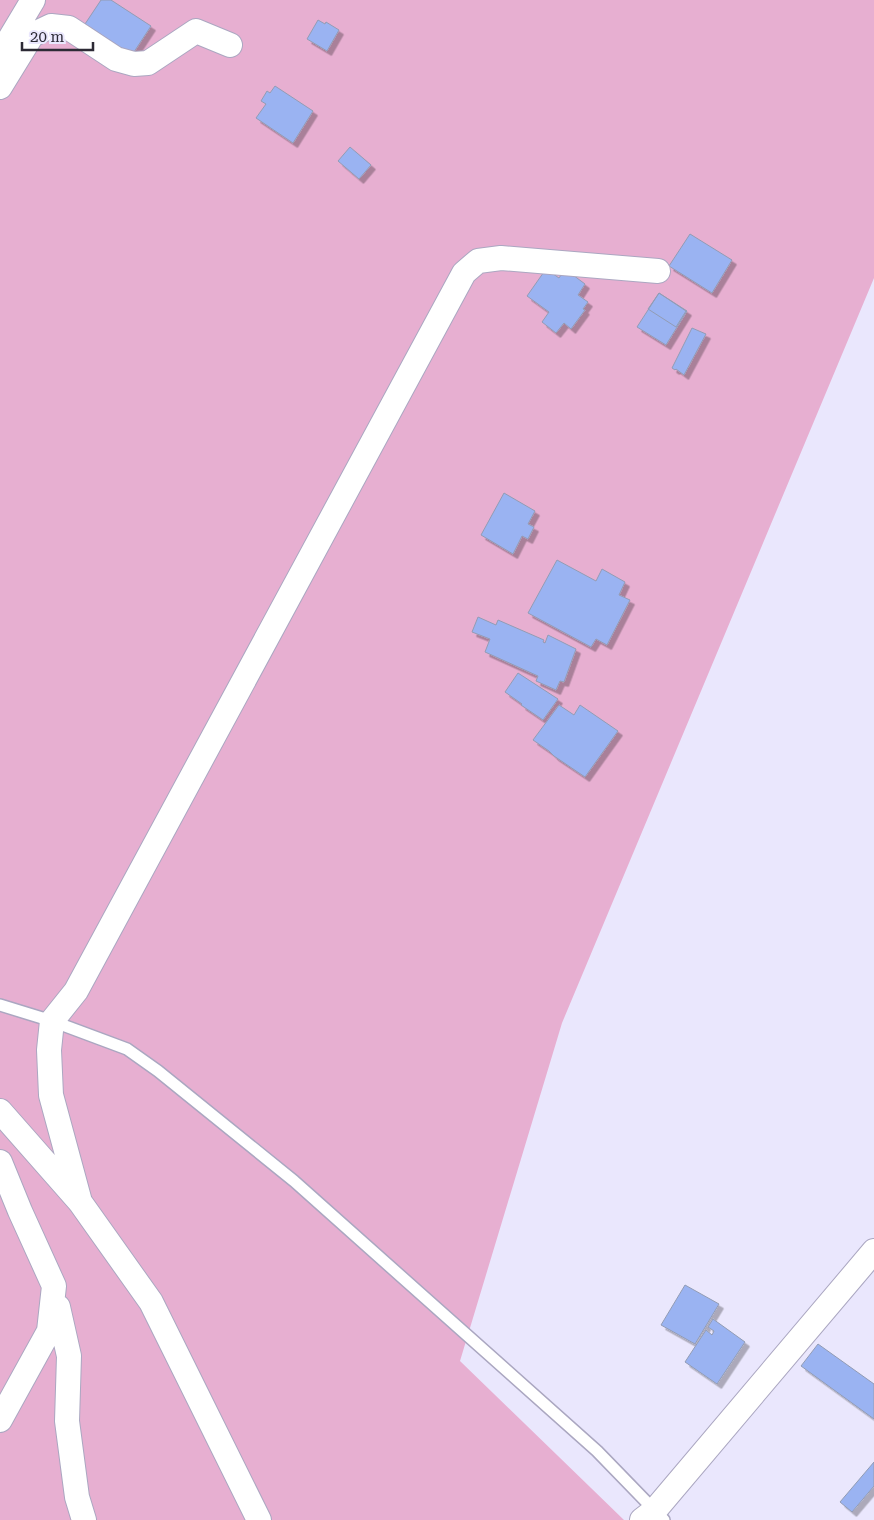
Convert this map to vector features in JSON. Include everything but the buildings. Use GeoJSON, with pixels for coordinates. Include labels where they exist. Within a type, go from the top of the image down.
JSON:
{"type":"FeatureCollection","features":[{"type":"Feature","properties":{"kind":"street"},"geometry":{"type":"LineString","coordinates":[[0,55],[33,0]]}},
{"type":"Feature","properties":{"kind":"street"},"geometry":{"type":"LineString","coordinates":[[0,87],[32,35],[51,26],[69,28],[116,59],[134,64],[148,63],[196,30],[230,45]]}},
{"type":"Feature","properties":{"kind":"street"},"geometry":{"type":"LineString","coordinates":[[80,1202],[51,1095],[48,1050],[52,1021],[76,990],[464,273],[478,261],[501,258],[658,271]]}},
{"type":"Feature","properties":{"kind":"street"},"geometry":{"type":"LineString","coordinates":[[0,1111],[80,1202],[151,1302],[259,1520]]}},
{"type":"Feature","properties":{"kind":"street"},"geometry":{"type":"LineString","coordinates":[[0,1162],[54,1286],[69,1356],[67,1421],[77,1497],[84,1520]]}},
{"type":"Feature","properties":{"kind":"street"},"geometry":{"type":"LineString","coordinates":[[654,1517],[874,1251]]}},
{"type":"Feature","properties":{"kind":"street"},"geometry":{"type":"LineString","coordinates":[[0,1420],[49,1331],[54,1286]]}},
{"type":"Feature","properties":{"kind":"lane"},"geometry":{"type":"LineString","coordinates":[[0,1006],[52,1021],[127,1048],[158,1071],[294,1181],[597,1451],[654,1517]]}},
{"type":"Feature","properties":{"kind":"shaded area"},"geometry":{"type":"Polygon","coordinates":[[[0,0],[874,0],[874,278],[562,1023],[460,1361],[624,1520],[0,1520],[0,0]]]}}]}
